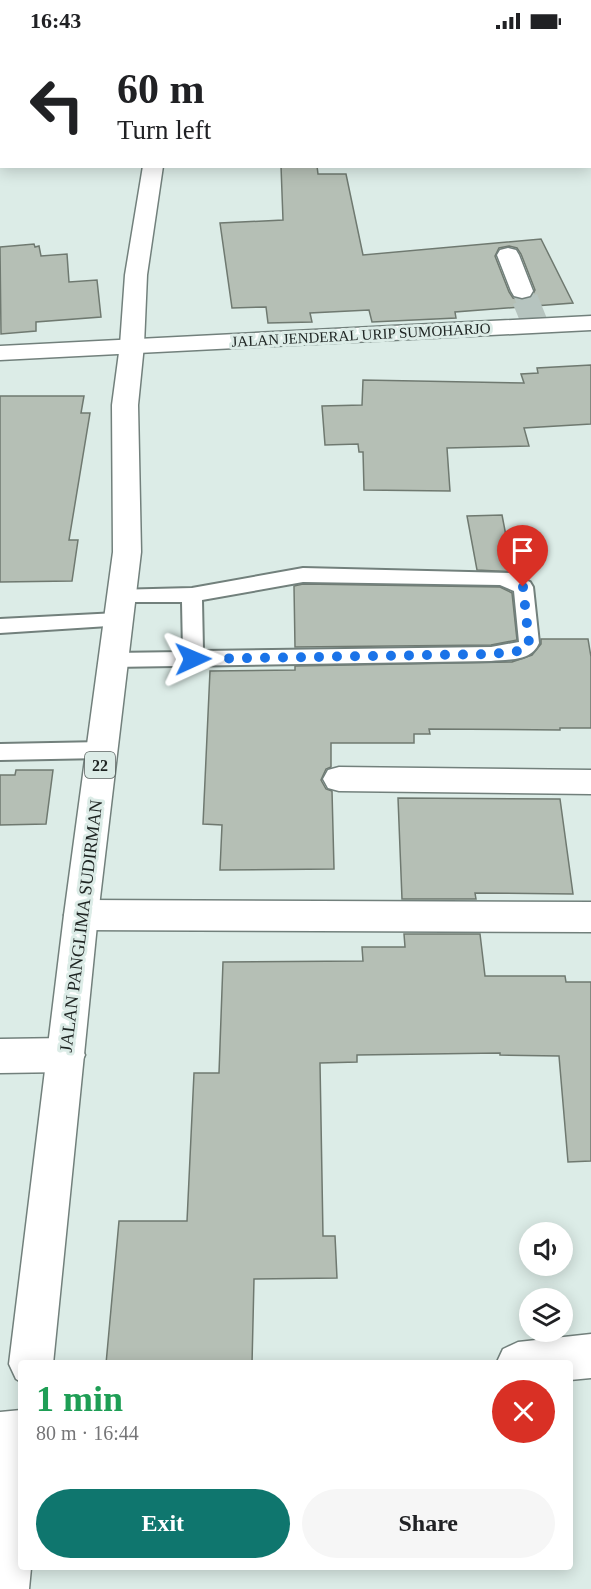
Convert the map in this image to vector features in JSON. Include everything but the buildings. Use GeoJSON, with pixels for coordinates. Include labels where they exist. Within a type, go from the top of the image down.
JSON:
{"type":"FeatureCollection","features":[{"type":"Feature","properties":{"kind":"main road","name":"JALAN PANGLIMA SUDIRMAN"},"geometry":{"type":"LineString","coordinates":[[31,1360],[81,915],[127,552],[124,405],[132,345],[136,275],[153,168]]}},
{"type":"Feature","properties":{"kind":"main road"},"geometry":{"type":"LineString","coordinates":[[508,255],[522,291]]}},
{"type":"Feature","properties":{"kind":"main road","name":"JALAN JENDERAL URIP SUMOHARJO"},"geometry":{"type":"LineString","coordinates":[[0,353],[591,323]]}},
{"type":"Feature","properties":{"kind":"main road"},"geometry":{"type":"LineString","coordinates":[[339,779],[591,782]]}},
{"type":"Feature","properties":{"kind":"main road"},"geometry":{"type":"LineString","coordinates":[[81,915],[591,917]]}},
{"type":"Feature","properties":{"kind":"main road"},"geometry":{"type":"LineString","coordinates":[[0,1056],[66,1055]]}},
{"type":"Feature","properties":{"kind":"main road"},"geometry":{"type":"LineString","coordinates":[[554,1360],[591,1356]]}},
{"type":"Feature","properties":{"kind":"main road"},"geometry":{"type":"LineString","coordinates":[[0,1435],[18,1432]]}},
{"type":"Feature","properties":{"kind":"main road"},"geometry":{"type":"LineString","coordinates":[[5,1589],[18,1479]]}},
{"type":"Feature","properties":{"kind":"lane"},"geometry":{"type":"LineString","coordinates":[[0,626],[119,608],[303,575],[503,578],[523,587],[529,643],[520,651],[491,654],[112,660]]}},
{"type":"Feature","properties":{"kind":"lane"},"geometry":{"type":"LineString","coordinates":[[192,595],[193,659]]}},
{"type":"Feature","properties":{"kind":"lane"},"geometry":{"type":"LineString","coordinates":[[0,752],[102,750]]}},
{"type":"Feature","properties":{"kind":"tunnel"},"geometry":{"type":"LineString","coordinates":[[522,291],[526,300]]}},
{"type":"Feature","properties":{"kind":"tunnel"},"geometry":{"type":"LineString","coordinates":[[525,299],[536,326]]}},
{"type":"Feature","properties":{"kind":"route"},"geometry":{"type":"LineString","coordinates":[[193,659],[491,654],[520,651],[529,643],[523,587]]}}]}
